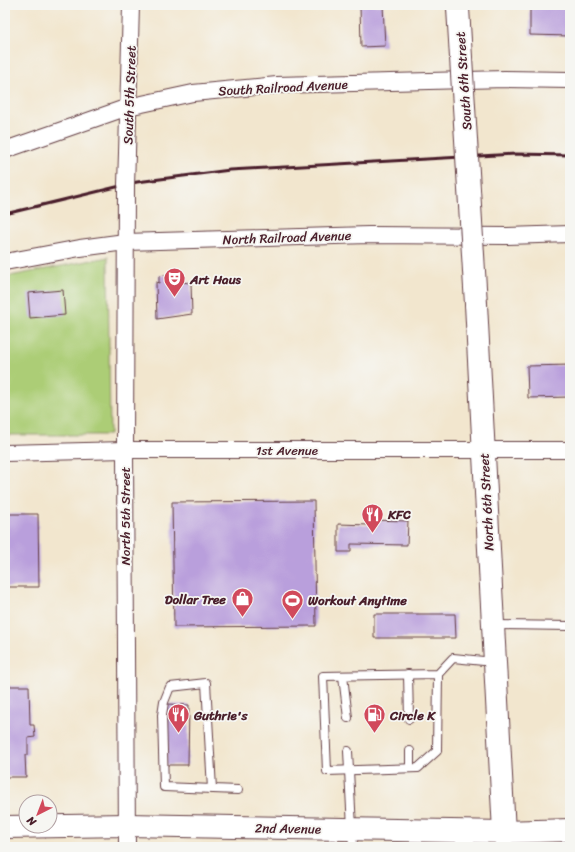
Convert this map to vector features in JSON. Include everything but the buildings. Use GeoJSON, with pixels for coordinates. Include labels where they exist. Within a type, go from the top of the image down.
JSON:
{"type":"FeatureCollection","features":[{"type":"Feature","properties":{"kind":"street","name":"South 5th Street"},"geometry":{"type":"LineString","coordinates":[[126,185],[131,5]]}},
{"type":"Feature","properties":{"kind":"street","name":"South 6th Street"},"geometry":{"type":"LineString","coordinates":[[458,6],[468,158]]}},
{"type":"Feature","properties":{"kind":"street","name":"South Railroad Avenue"},"geometry":{"type":"LineString","coordinates":[[5,150],[128,108],[193,93],[277,85],[570,80]]}},
{"type":"Feature","properties":{"kind":"street","name":"North 6th Street"},"geometry":{"type":"LineString","coordinates":[[468,158],[504,839]]}},
{"type":"Feature","properties":{"kind":"street","name":"North 5th Street"},"geometry":{"type":"LineString","coordinates":[[126,185],[125,450],[127,847]]}},
{"type":"Feature","properties":{"kind":"street","name":"North Railroad Avenue"},"geometry":{"type":"LineString","coordinates":[[5,262],[80,248],[125,236],[507,236],[570,234]]}},
{"type":"Feature","properties":{"kind":"street","name":"1st Avenue"},"geometry":{"type":"LineString","coordinates":[[5,453],[125,450],[570,450]]}},
{"type":"Feature","properties":{"kind":"street","name":"2nd Avenue"},"geometry":{"type":"LineString","coordinates":[[5,827],[127,825],[352,838],[504,839],[570,830]]}},
{"type":"Feature","properties":{"kind":"lane"},"geometry":{"type":"LineString","coordinates":[[492,625],[570,626]]}},
{"type":"Feature","properties":{"kind":"lane"},"geometry":{"type":"LineString","coordinates":[[438,674],[323,676],[327,770],[418,768],[437,751],[438,674],[453,658],[494,662]]}},
{"type":"Feature","properties":{"kind":"lane"},"geometry":{"type":"LineString","coordinates":[[408,674],[409,719]]}},
{"type":"Feature","properties":{"kind":"lane"},"geometry":{"type":"LineString","coordinates":[[343,676],[348,718]]}},
{"type":"Feature","properties":{"kind":"lane"},"geometry":{"type":"LineString","coordinates":[[212,789],[206,683],[170,687],[164,702],[162,715],[164,787],[212,789],[238,790]]}},
{"type":"Feature","properties":{"kind":"lane"},"geometry":{"type":"LineString","coordinates":[[410,751],[410,768]]}},
{"type":"Feature","properties":{"kind":"lane"},"geometry":{"type":"LineString","coordinates":[[348,752],[352,838]]}},
{"type":"Feature","properties":{"kind":"green space"},"geometry":{"type":"Polygon","coordinates":[[[108,257],[110,435],[5,435],[5,277],[108,257]]]}},
{"type":"Feature","properties":{"kind":"railway"},"geometry":{"type":"LineString","coordinates":[[5,214],[137,182],[230,170],[516,154],[570,155]]}},
{"type":"Feature","properties":{"kind":"place","name":"Art Haus"},"geometry":{"type":"Point","coordinates":[174,298]}},
{"type":"Feature","properties":{"kind":"place","name":"KFC"},"geometry":{"type":"Point","coordinates":[373,534]}},
{"type":"Feature","properties":{"kind":"place","name":"Dollar Tree"},"geometry":{"type":"Point","coordinates":[242,618]}},
{"type":"Feature","properties":{"kind":"place","name":"Workout Anytime"},"geometry":{"type":"Point","coordinates":[293,620]}},
{"type":"Feature","properties":{"kind":"place","name":"Guthrie's"},"geometry":{"type":"Point","coordinates":[178,734]}},
{"type":"Feature","properties":{"kind":"place","name":"Circle K"},"geometry":{"type":"Point","coordinates":[374,734]}}]}
